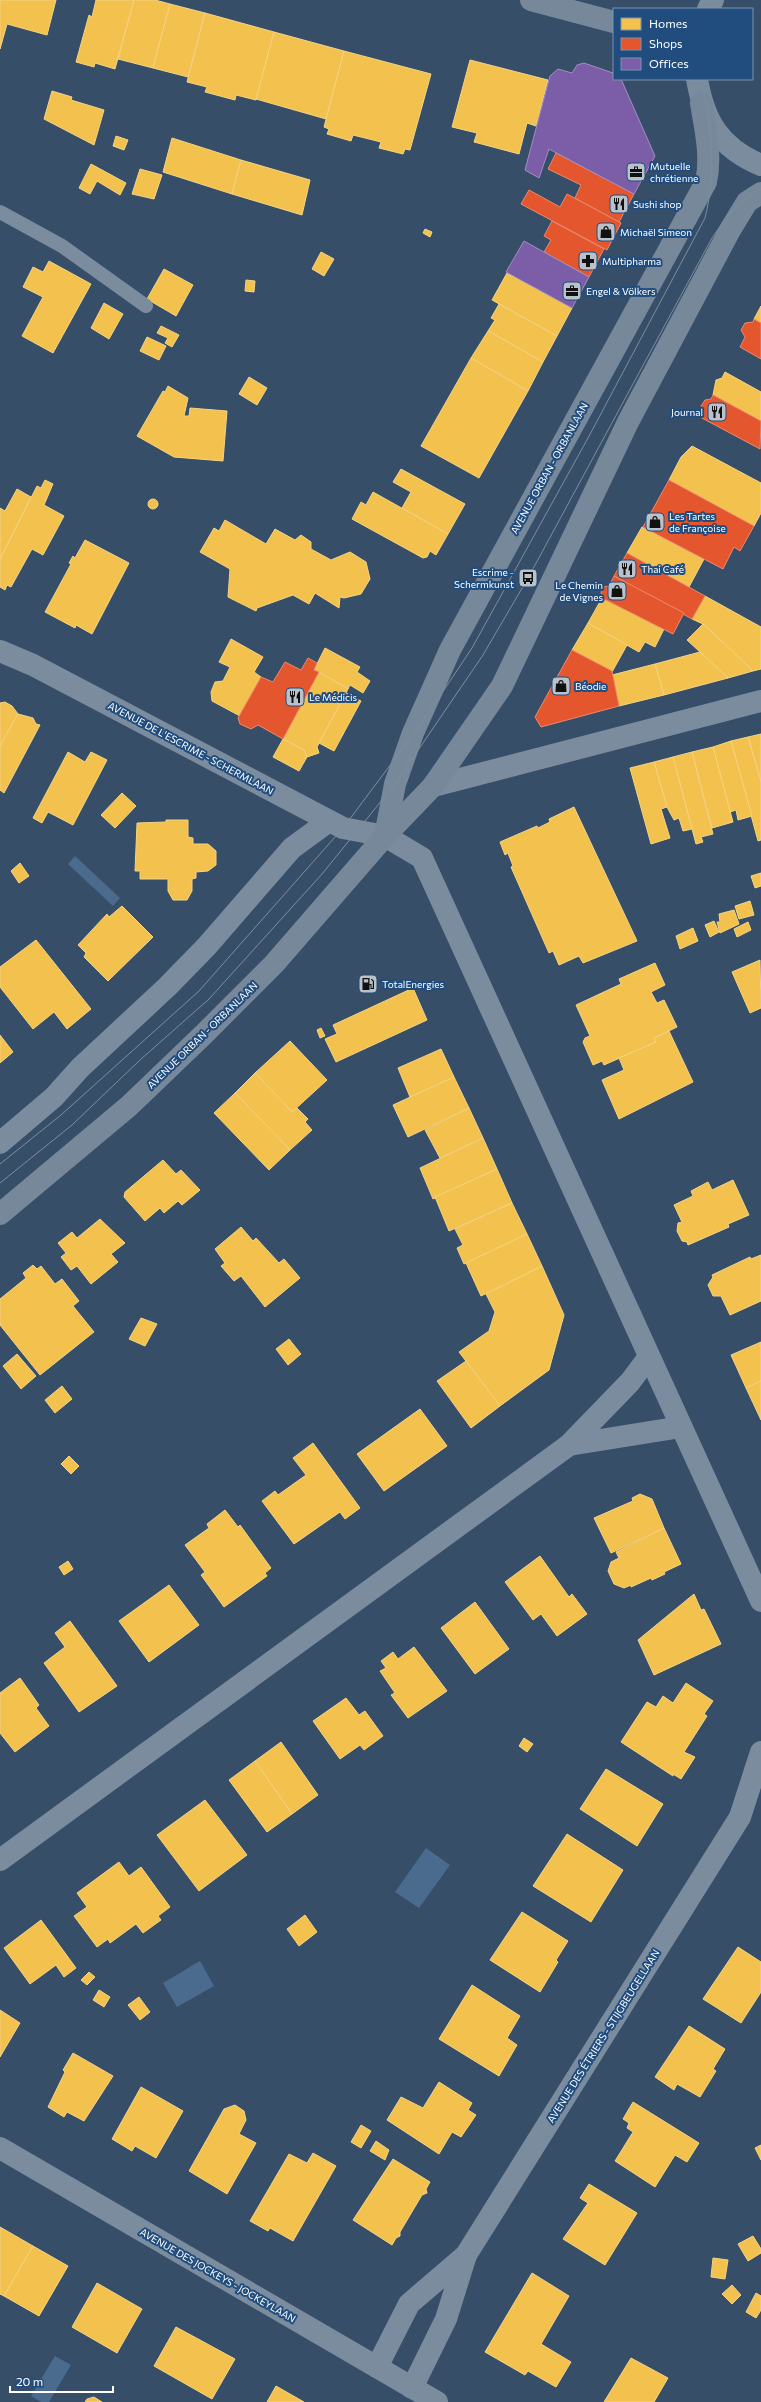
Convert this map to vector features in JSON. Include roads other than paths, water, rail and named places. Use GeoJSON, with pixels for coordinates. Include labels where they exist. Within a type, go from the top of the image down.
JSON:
{"type":"FeatureCollection","features":[{"type":"Feature","properties":{"kind":"street"},"geometry":{"type":"LineString","coordinates":[[531,0],[613,22]]}},
{"type":"Feature","properties":{"kind":"street"},"geometry":{"type":"LineString","coordinates":[[697,80],[701,103],[709,120],[726,142],[746,158],[761,165]]}},
{"type":"Feature","properties":{"kind":"street","name":"AVENUE ORBAN - ORBANLAAN"},"geometry":{"type":"LineString","coordinates":[[386,836],[395,784],[413,733],[450,650],[706,182],[709,168],[701,103]]}},
{"type":"Feature","properties":{"kind":"street","name":"AVENUE ORBAN - ORBANLAAN"},"geometry":{"type":"LineString","coordinates":[[0,1214],[129,1106],[203,1035],[274,964],[386,836],[434,786],[502,686],[631,415],[730,230],[747,202],[761,193]]}},
{"type":"Feature","properties":{"kind":"street","name":"AVENUE DE L'ESCRIME - SCHERMLAAN"},"geometry":{"type":"LineString","coordinates":[[0,651],[33,665],[343,828],[386,836]]}},
{"type":"Feature","properties":{"kind":"street"},"geometry":{"type":"LineString","coordinates":[[434,786],[761,701]]}},
{"type":"Feature","properties":{"kind":"street"},"geometry":{"type":"LineString","coordinates":[[0,1143],[54,1097],[80,1068],[207,946],[292,848],[330,821]]}},
{"type":"Feature","properties":{"kind":"street"},"geometry":{"type":"LineString","coordinates":[[386,836],[422,858],[648,1358],[761,1601]]}},
{"type":"Feature","properties":{"kind":"street"},"geometry":{"type":"LineString","coordinates":[[0,1860],[569,1445],[630,1382],[648,1358]]}},
{"type":"Feature","properties":{"kind":"street"},"geometry":{"type":"LineString","coordinates":[[569,1445],[681,1427]]}},
{"type":"Feature","properties":{"kind":"street","name":"AVENUE DES ÉTRIERS - STIJGBEUGELLAAN"},"geometry":{"type":"LineString","coordinates":[[412,2388],[446,2319],[466,2255],[740,1816],[761,1752]]}},
{"type":"Feature","properties":{"kind":"street","name":"AVENUE DES ÉTRIERS - STIJGBEUGELLAAN"},"geometry":{"type":"LineString","coordinates":[[740,1816],[761,1803]]}},
{"type":"Feature","properties":{"kind":"street","name":"AVENUE DES JOCKEYS - JOCKEYLAAN"},"geometry":{"type":"LineString","coordinates":[[0,2148],[437,2402]]}},
{"type":"Feature","properties":{"kind":"street","name":"AVENUE DES ÉTRIERS - STIJGBEUGELLAAN"},"geometry":{"type":"LineString","coordinates":[[377,2367],[410,2304],[466,2255]]}},
{"type":"Feature","properties":{"kind":"lane"},"geometry":{"type":"LineString","coordinates":[[0,212],[62,246],[146,306]]}},
{"type":"Feature","properties":{"kind":"water"},"geometry":{"type":"Polygon","coordinates":[[[75,856],[120,898],[113,906],[68,864],[75,856]]]}},
{"type":"Feature","properties":{"kind":"water"},"geometry":{"type":"Polygon","coordinates":[[[426,1848],[450,1865],[419,1908],[395,1892],[426,1848]]]}},
{"type":"Feature","properties":{"kind":"water"},"geometry":{"type":"Polygon","coordinates":[[[200,1961],[214,1986],[177,2007],[163,1983],[200,1961]]]}},
{"type":"Feature","properties":{"kind":"water"},"geometry":{"type":"Polygon","coordinates":[[[55,2356],[71,2365],[49,2402],[41,2402],[31,2396],[55,2356]]]}},
{"type":"Feature","properties":{"kind":"tram line"},"geometry":{"type":"LineString","coordinates":[[713,8],[717,0]]}},
{"type":"Feature","properties":{"kind":"tram line"},"geometry":{"type":"LineString","coordinates":[[0,1164],[61,1115],[199,991],[343,828],[424,720],[472,648],[588,438],[705,218],[709,200],[712,165],[708,114],[701,80]]}},
{"type":"Feature","properties":{"kind":"tram line"},"geometry":{"type":"LineString","coordinates":[[709,110],[718,127],[730,141],[744,153],[761,161]]}},
{"type":"Feature","properties":{"kind":"tram line"},"geometry":{"type":"LineString","coordinates":[[0,1183],[72,1125],[140,1060],[209,999],[322,874],[395,784],[483,655],[528,578],[712,238],[727,217],[739,204],[753,193],[761,189]]}},
{"type":"Feature","properties":{"kind":"place","name":"Mutuelle chrétienne"},"geometry":{"type":"Point","coordinates":[636,172]}},
{"type":"Feature","properties":{"kind":"place","name":"Sushi shop"},"geometry":{"type":"Point","coordinates":[619,204]}},
{"type":"Feature","properties":{"kind":"place","name":"Michaël Simeon"},"geometry":{"type":"Point","coordinates":[606,232]}},
{"type":"Feature","properties":{"kind":"place","name":"Multipharma"},"geometry":{"type":"Point","coordinates":[588,261]}},
{"type":"Feature","properties":{"kind":"place","name":"Engel & Völkers"},"geometry":{"type":"Point","coordinates":[572,291]}},
{"type":"Feature","properties":{"kind":"place","name":"Journal"},"geometry":{"type":"Point","coordinates":[717,412]}},
{"type":"Feature","properties":{"kind":"place","name":"Les Tartes de Françoise"},"geometry":{"type":"Point","coordinates":[655,522]}},
{"type":"Feature","properties":{"kind":"place","name":"Thai Café"},"geometry":{"type":"Point","coordinates":[627,569]}},
{"type":"Feature","properties":{"kind":"place","name":"Escrime - Schermkunst"},"geometry":{"type":"Point","coordinates":[528,578]}},
{"type":"Feature","properties":{"kind":"place","name":"Le Chemin de Vignes"},"geometry":{"type":"Point","coordinates":[617,591]}},
{"type":"Feature","properties":{"kind":"place","name":"Béodie"},"geometry":{"type":"Point","coordinates":[561,686]}},
{"type":"Feature","properties":{"kind":"place","name":"Le Médicis"},"geometry":{"type":"Point","coordinates":[295,697]}},
{"type":"Feature","properties":{"kind":"place","name":"TotalEnergies"},"geometry":{"type":"Point","coordinates":[368,984]}}]}
